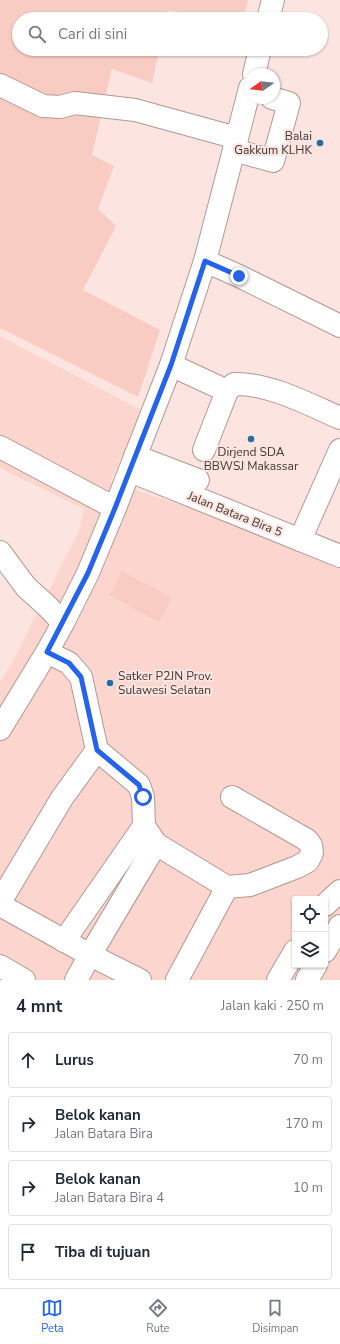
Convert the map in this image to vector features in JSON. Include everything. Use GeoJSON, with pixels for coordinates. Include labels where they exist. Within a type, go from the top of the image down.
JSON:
{"type":"FeatureCollection","features":[{"type":"Feature","properties":{"kind":"street"},"geometry":{"type":"LineString","coordinates":[[270,12],[273,0]]}},
{"type":"Feature","properties":{"kind":"street"},"geometry":{"type":"LineString","coordinates":[[255,68],[258,56]]}},
{"type":"Feature","properties":{"kind":"street"},"geometry":{"type":"LineString","coordinates":[[0,85],[43,106],[60,107],[75,103],[136,110],[236,144],[273,161],[289,103],[280,100]]}},
{"type":"Feature","properties":{"kind":"street"},"geometry":{"type":"LineString","coordinates":[[0,729],[63,623],[88,573],[115,508],[171,365],[205,261],[246,104]]}},
{"type":"Feature","properties":{"kind":"street"},"geometry":{"type":"LineString","coordinates":[[205,261],[239,276],[340,326]]}},
{"type":"Feature","properties":{"kind":"street"},"geometry":{"type":"LineString","coordinates":[[171,365],[227,391]]}},
{"type":"Feature","properties":{"kind":"street"},"geometry":{"type":"LineString","coordinates":[[204,450],[227,391],[234,384],[266,387],[340,418]]}},
{"type":"Feature","properties":{"kind":"street"},"geometry":{"type":"LineString","coordinates":[[0,446],[115,508]]}},
{"type":"Feature","properties":{"kind":"street"},"geometry":{"type":"LineString","coordinates":[[300,540],[340,450]]}},
{"type":"Feature","properties":{"kind":"street"},"geometry":{"type":"LineString","coordinates":[[132,464],[198,480]]}},
{"type":"Feature","properties":{"kind":"street","name":"Jalan Batara Bira 5"},"geometry":{"type":"LineString","coordinates":[[132,464],[300,540],[340,556]]}},
{"type":"Feature","properties":{"kind":"street"},"geometry":{"type":"LineString","coordinates":[[0,552],[26,587],[63,623]]}},
{"type":"Feature","properties":{"kind":"street"},"geometry":{"type":"LineString","coordinates":[[47,652],[69,663],[81,677],[97,750],[139,785],[143,797],[144,826],[156,844],[227,886],[250,885],[297,867],[308,861],[312,853],[311,845],[308,840],[232,797]]}},
{"type":"Feature","properties":{"kind":"street"},"geometry":{"type":"LineString","coordinates":[[97,750],[62,798],[0,903],[64,941],[140,980]]}},
{"type":"Feature","properties":{"kind":"street"},"geometry":{"type":"LineString","coordinates":[[64,941],[144,826]]}},
{"type":"Feature","properties":{"kind":"street"},"geometry":{"type":"LineString","coordinates":[[76,980],[156,844]]}},
{"type":"Feature","properties":{"kind":"street"},"geometry":{"type":"LineString","coordinates":[[177,980],[227,886]]}},
{"type":"Feature","properties":{"kind":"street"},"geometry":{"type":"LineString","coordinates":[[328,902],[340,891]]}},
{"type":"Feature","properties":{"kind":"street"},"geometry":{"type":"LineString","coordinates":[[328,946],[340,926]]}},
{"type":"Feature","properties":{"kind":"street"},"geometry":{"type":"LineString","coordinates":[[278,980],[292,956]]}},
{"type":"Feature","properties":{"kind":"street"},"geometry":{"type":"LineString","coordinates":[[0,966],[24,980]]}},
{"type":"Feature","properties":{"kind":"street"},"geometry":{"type":"LineString","coordinates":[[307,980],[314,968]]}},
{"type":"Feature","properties":{"kind":"shaded area"},"geometry":{"type":"Polygon","coordinates":[[[0,0],[248,0],[245,12],[178,12],[169,10],[169,12],[12,12],[12,56],[158,56],[152,83],[112,69],[92,155],[114,166],[98,209],[116,226],[83,290],[160,330],[138,397],[0,328],[0,0]]]}},
{"type":"Feature","properties":{"kind":"shaded area"},"geometry":{"type":"Polygon","coordinates":[[[0,336],[143,411],[110,482],[187,507],[340,566],[340,980],[0,980],[0,682],[12,663],[79,531],[84,509],[0,468],[0,336]]]}},
{"type":"Feature","properties":{"kind":"shaded area"},"geometry":{"type":"Polygon","coordinates":[[[122,571],[172,598],[159,622],[109,595],[122,571]]]}},
{"type":"Feature","properties":{"kind":"place","name":"Balai Gakkum KLHK"},"geometry":{"type":"Point","coordinates":[320,143]}},
{"type":"Feature","properties":{"kind":"place","name":"Dirjend SDA BBWSJ Makassar"},"geometry":{"type":"Point","coordinates":[251,439]}},
{"type":"Feature","properties":{"kind":"place","name":"Satker P2JN Prov. Sulawesi Selatan"},"geometry":{"type":"Point","coordinates":[110,683]}},
{"type":"Feature","properties":{"kind":"route"},"geometry":{"type":"LineString","coordinates":[[143,797],[139,785],[97,750],[81,677],[69,663],[47,652],[88,573],[115,508],[171,365],[205,261],[239,276]]}}]}
